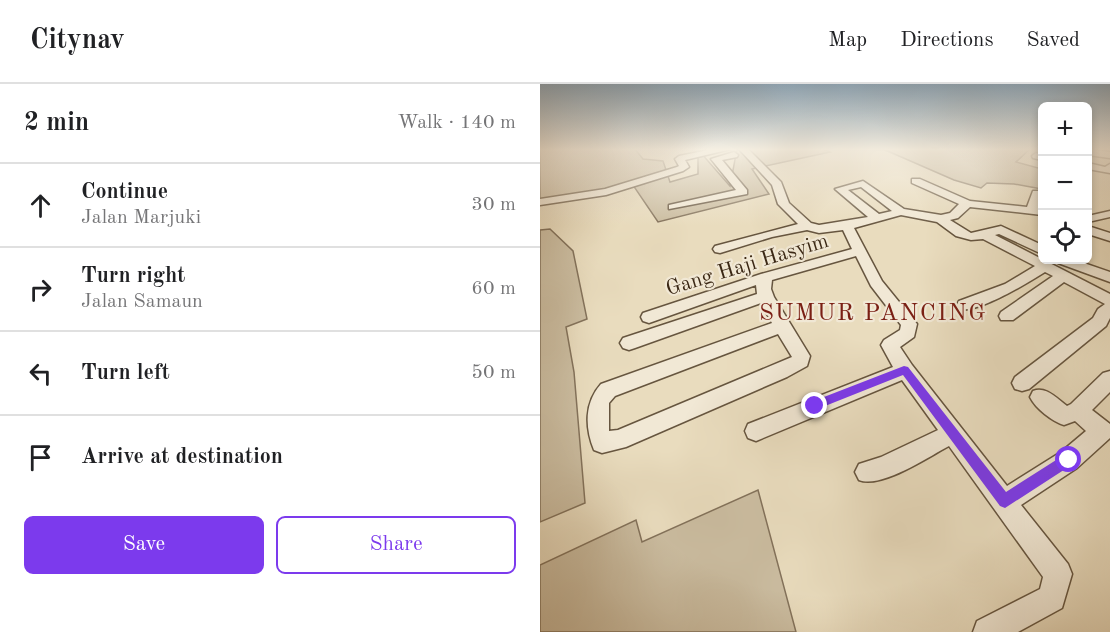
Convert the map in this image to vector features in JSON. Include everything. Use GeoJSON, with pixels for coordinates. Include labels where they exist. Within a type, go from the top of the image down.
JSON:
{"type":"FeatureCollection","features":[{"type":"Feature","properties":{"kind":"street"},"geometry":{"type":"LineString","coordinates":[[540,202],[606,192],[660,175]]}},
{"type":"Feature","properties":{"kind":"street"},"geometry":{"type":"LineString","coordinates":[[673,207],[747,191],[731,175]]}},
{"type":"Feature","properties":{"kind":"street"},"geometry":{"type":"LineString","coordinates":[[757,175],[767,186],[779,188]]}},
{"type":"Feature","properties":{"kind":"street"},"geometry":{"type":"LineString","coordinates":[[767,175],[779,188],[784,204],[807,226]]}},
{"type":"Feature","properties":{"kind":"street"},"geometry":{"type":"LineString","coordinates":[[916,181],[969,204],[1037,211],[1037,193]]}},
{"type":"Feature","properties":{"kind":"street"},"geometry":{"type":"LineString","coordinates":[[876,218],[840,189],[861,183],[901,212]]}},
{"type":"Feature","properties":{"kind":"street"},"geometry":{"type":"LineString","coordinates":[[720,249],[769,234],[807,226],[819,229],[847,226],[901,212],[941,219],[954,216],[962,207],[969,204]]}},
{"type":"Feature","properties":{"kind":"street"},"geometry":{"type":"LineString","coordinates":[[1092,218],[1110,214]]}},
{"type":"Feature","properties":{"kind":"street"},"geometry":{"type":"LineString","coordinates":[[941,219],[960,234],[976,237],[1001,230],[1038,248]]}},
{"type":"Feature","properties":{"kind":"street"},"geometry":{"type":"LineString","coordinates":[[847,226],[876,283],[909,324],[908,333],[890,345],[904,370],[1058,574],[1052,598],[988,632]]}},
{"type":"Feature","properties":{"kind":"street"},"geometry":{"type":"LineString","coordinates":[[1092,231],[1110,237]]}},
{"type":"Feature","properties":{"kind":"street"},"geometry":{"type":"LineString","coordinates":[[985,235],[1110,300]]}},
{"type":"Feature","properties":{"kind":"street","name":"Gang Haji Hasyim"},"geometry":{"type":"LineString","coordinates":[[649,317],[766,277],[859,251]]}},
{"type":"Feature","properties":{"kind":"street"},"geometry":{"type":"LineString","coordinates":[[1074,264],[1110,277]]}},
{"type":"Feature","properties":{"kind":"street"},"geometry":{"type":"LineString","coordinates":[[965,305],[1010,287],[1044,267]]}},
{"type":"Feature","properties":{"kind":"street"},"geometry":{"type":"LineString","coordinates":[[1007,316],[1062,276]]}},
{"type":"Feature","properties":{"kind":"street"},"geometry":{"type":"LineString","coordinates":[[766,277],[763,290],[766,296],[784,326],[801,356],[801,360],[780,372],[618,440],[602,442],[598,434],[599,400],[608,390],[784,326]]}},
{"type":"Feature","properties":{"kind":"street"},"geometry":{"type":"LineString","coordinates":[[628,343],[766,296]]}},
{"type":"Feature","properties":{"kind":"street"},"geometry":{"type":"LineString","coordinates":[[1022,383],[1100,322],[1104,313],[1110,308]]}},
{"type":"Feature","properties":{"kind":"street"},"geometry":{"type":"LineString","coordinates":[[756,431],[904,370]]}},
{"type":"Feature","properties":{"kind":"street"},"geometry":{"type":"LineString","coordinates":[[1040,397],[1064,416],[1078,411],[1110,379]]}},
{"type":"Feature","properties":{"kind":"street"},"geometry":{"type":"LineString","coordinates":[[1005,501],[1106,434],[1078,411]]}},
{"type":"Feature","properties":{"kind":"street"},"geometry":{"type":"LineString","coordinates":[[867,472],[883,468],[953,433]]}},
{"type":"Feature","properties":{"kind":"shaded area"},"geometry":{"type":"Polygon","coordinates":[[[540,175],[668,175],[670,182],[696,175],[720,175],[730,186],[732,175],[756,175],[769,194],[658,222],[633,185],[582,199],[540,203],[540,175]]]}},
{"type":"Feature","properties":{"kind":"shaded area"},"geometry":{"type":"Polygon","coordinates":[[[942,175],[1038,175],[1038,188],[987,183],[981,188],[942,175]]]}},
{"type":"Feature","properties":{"kind":"shaded area"},"geometry":{"type":"Polygon","coordinates":[[[550,229],[573,251],[587,319],[566,327],[574,372],[585,503],[540,522],[540,230],[550,229]]]}},
{"type":"Feature","properties":{"kind":"shaded area"},"geometry":{"type":"Polygon","coordinates":[[[758,490],[796,632],[540,632],[540,565],[636,520],[642,542],[758,490]]]}},
{"type":"Feature","properties":{"kind":"district","name":"SUMUR PANCING"},"geometry":{"type":"Point","coordinates":[873,312]}},
{"type":"Feature","properties":{"kind":"route"},"geometry":{"type":"LineString","coordinates":[[815,406],[904,370],[1005,501],[1069,460]]}}]}
